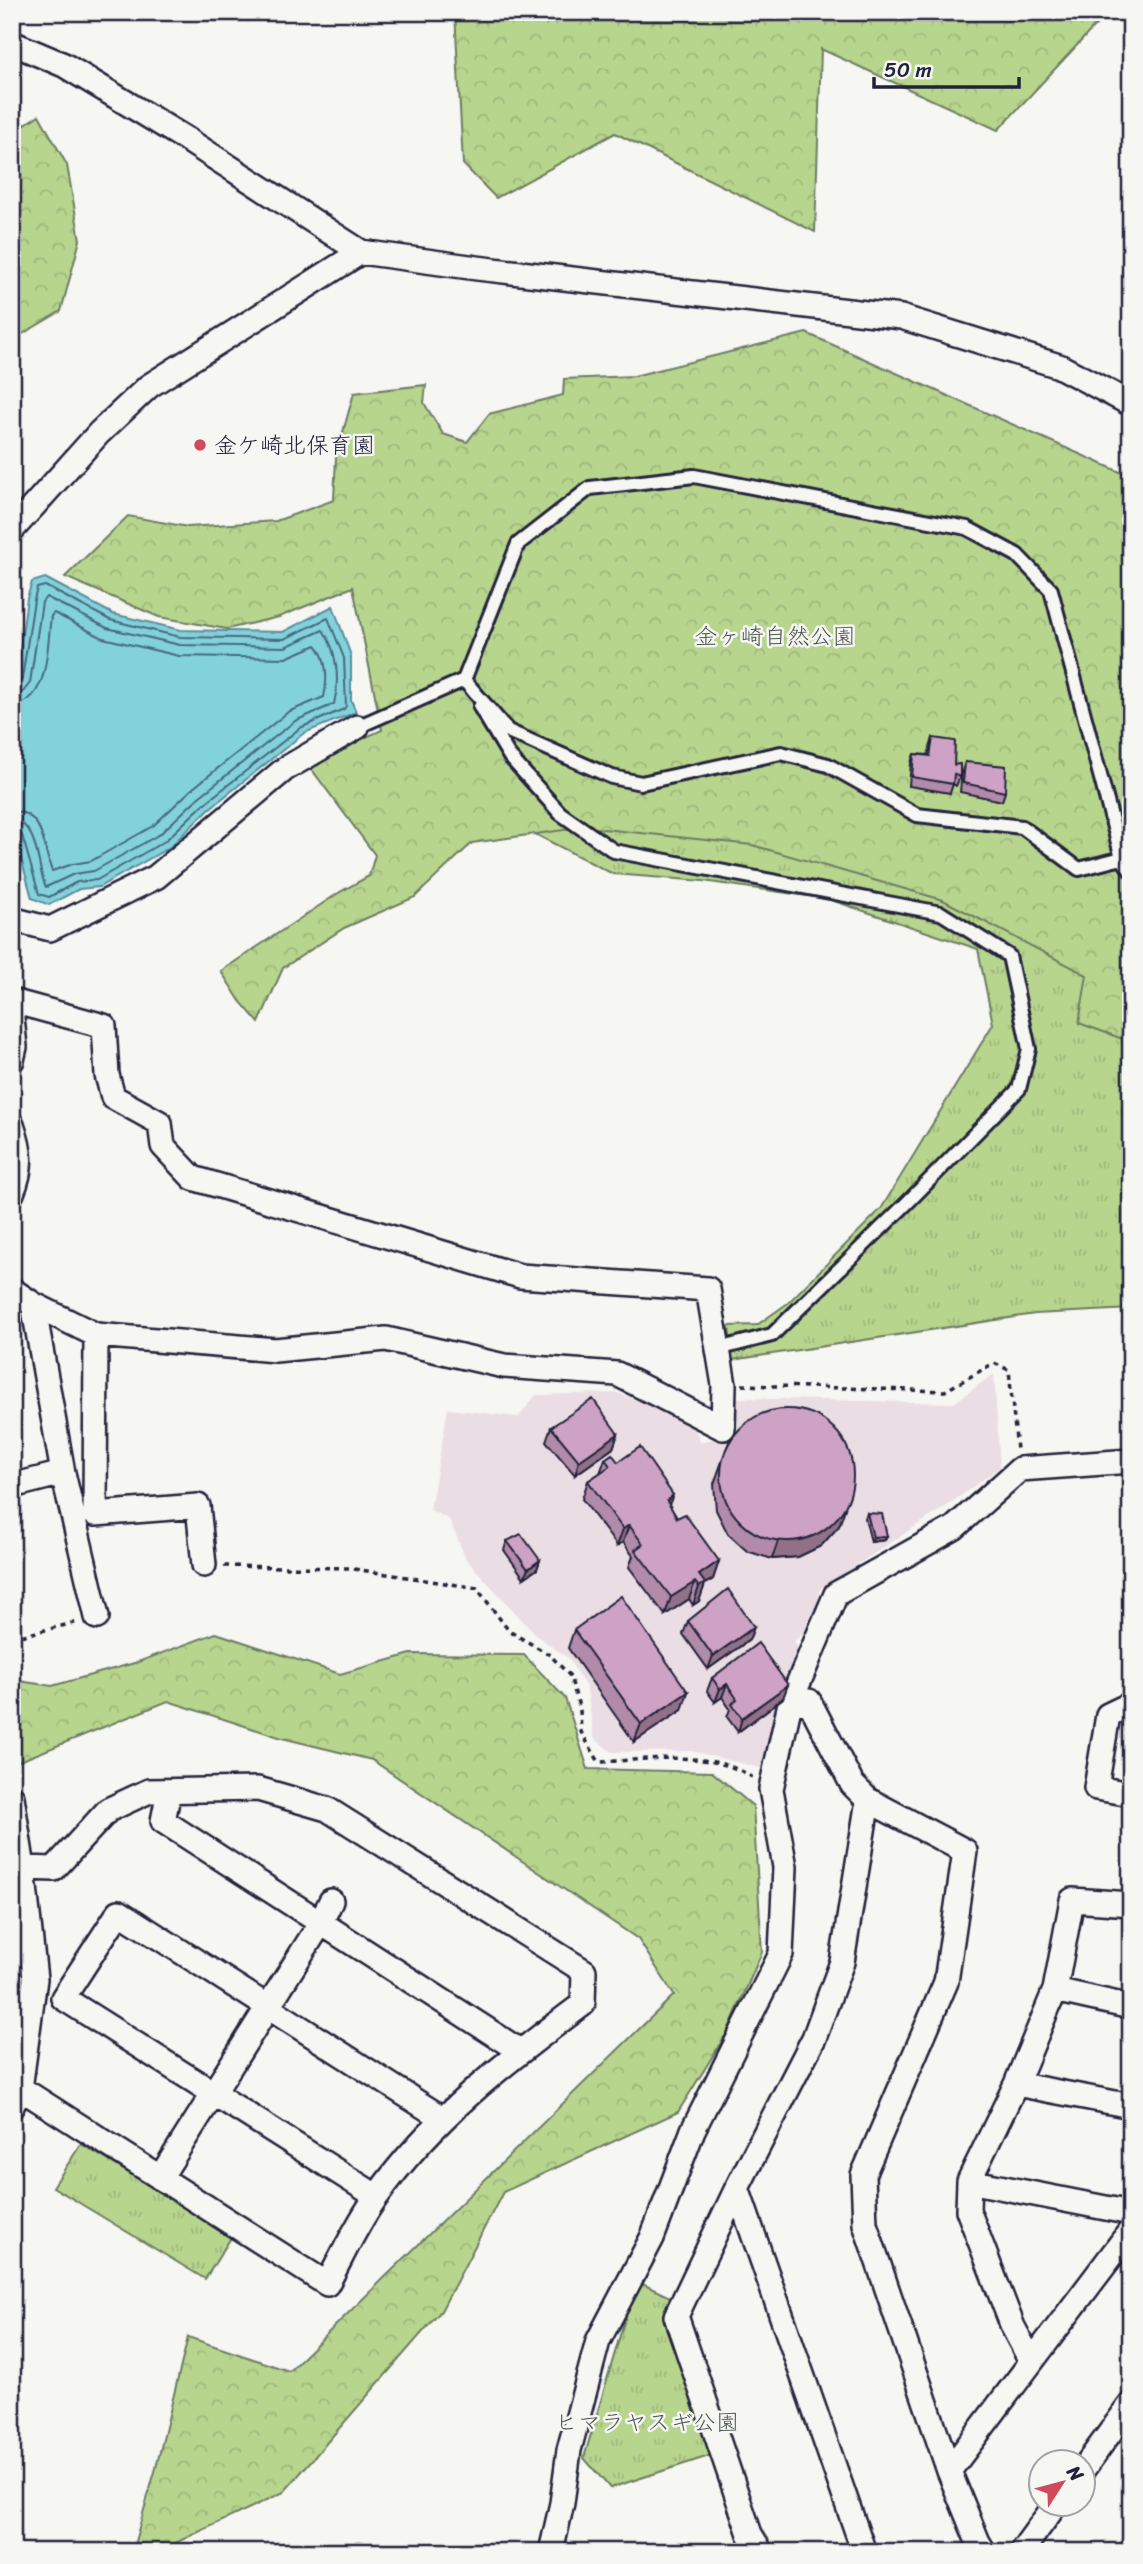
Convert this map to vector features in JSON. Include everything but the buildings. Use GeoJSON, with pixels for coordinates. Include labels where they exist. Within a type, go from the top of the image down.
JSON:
{"type":"FeatureCollection","features":[{"type":"Feature","properties":{"kind":"street"},"geometry":{"type":"LineString","coordinates":[[12,43],[64,65],[186,139],[361,252],[901,317],[1059,366],[1131,404]]}},
{"type":"Feature","properties":{"kind":"street"},"geometry":{"type":"LineString","coordinates":[[12,530],[99,433],[149,386],[361,252]]}},
{"type":"Feature","properties":{"kind":"street"},"geometry":{"type":"LineString","coordinates":[[12,919],[50,929],[156,877],[285,769],[358,727]]}},
{"type":"Feature","properties":{"kind":"street"},"geometry":{"type":"LineString","coordinates":[[12,1001],[103,1026],[107,1075],[113,1097],[160,1123],[163,1146],[193,1178],[520,1276],[708,1289],[724,1385],[723,1428],[617,1374],[504,1366],[386,1339],[275,1350],[96,1335],[33,1304],[12,1290]]}},
{"type":"Feature","properties":{"kind":"street"},"geometry":{"type":"LineString","coordinates":[[12,1018],[15,1047],[12,1060]]}},
{"type":"Feature","properties":{"kind":"street"},"geometry":{"type":"LineString","coordinates":[[12,1125],[20,1148],[19,1176],[12,1193]]}},
{"type":"Feature","properties":{"kind":"street"},"geometry":{"type":"LineString","coordinates":[[33,1304],[64,1473],[97,1617]]}},
{"type":"Feature","properties":{"kind":"street"},"geometry":{"type":"LineString","coordinates":[[96,1335],[95,1514],[198,1506],[204,1565]]}},
{"type":"Feature","properties":{"kind":"street"},"geometry":{"type":"LineString","coordinates":[[551,2552],[562,2503],[569,2450],[598,2341],[652,2238],[694,2130],[781,1955],[785,1867],[771,1789],[790,1703],[836,1594],[954,1528],[1020,1469],[1131,1461]]}},
{"type":"Feature","properties":{"kind":"street"},"geometry":{"type":"LineString","coordinates":[[12,1486],[64,1473]]}},
{"type":"Feature","properties":{"kind":"street"},"geometry":{"type":"LineString","coordinates":[[790,1703],[808,1701],[852,1784],[868,1800],[965,1850],[946,1982],[863,2175],[865,2224],[949,2471],[984,2552]]}},
{"type":"Feature","properties":{"kind":"street"},"geometry":{"type":"LineString","coordinates":[[1131,1704],[1108,1715],[1097,1788],[1131,1794]]}},
{"type":"Feature","properties":{"kind":"street"},"geometry":{"type":"LineString","coordinates":[[12,1797],[35,1979],[15,2092],[160,2178],[327,2284],[376,2196],[442,2118],[520,2051],[583,2004],[584,1971],[327,1809],[258,1789],[149,1791],[108,1810],[54,1869],[23,1868]]}},
{"type":"Feature","properties":{"kind":"street"},"geometry":{"type":"LineString","coordinates":[[169,1791],[163,1821],[520,2051]]}},
{"type":"Feature","properties":{"kind":"street"},"geometry":{"type":"LineString","coordinates":[[761,2552],[750,2534],[676,2316],[737,2188],[814,2038],[842,1962],[868,1800]]}},
{"type":"Feature","properties":{"kind":"street"},"geometry":{"type":"LineString","coordinates":[[1031,2361],[1013,2327],[968,2210],[969,2181],[1016,2084],[1055,1990],[1072,1900],[1131,1904]]}},
{"type":"Feature","properties":{"kind":"street"},"geometry":{"type":"LineString","coordinates":[[160,2178],[320,1924],[331,1902]]}},
{"type":"Feature","properties":{"kind":"street"},"geometry":{"type":"LineString","coordinates":[[376,2196],[64,1998],[118,1912],[442,2118]]}},
{"type":"Feature","properties":{"kind":"street"},"geometry":{"type":"LineString","coordinates":[[1055,1990],[1131,2007]]}},
{"type":"Feature","properties":{"kind":"street"},"geometry":{"type":"LineString","coordinates":[[1016,2084],[1131,2106]]}},
{"type":"Feature","properties":{"kind":"street"},"geometry":{"type":"LineString","coordinates":[[969,2181],[1131,2213]]}},
{"type":"Feature","properties":{"kind":"street"},"geometry":{"type":"LineString","coordinates":[[737,2188],[864,2552]]}},
{"type":"Feature","properties":{"kind":"street"},"geometry":{"type":"LineString","coordinates":[[949,2471],[1131,2230]]}},
{"type":"Feature","properties":{"kind":"street"},"geometry":{"type":"LineString","coordinates":[[1098,2449],[1129,2410]]}},
{"type":"Feature","properties":{"kind":"street"},"geometry":{"type":"LineString","coordinates":[[1021,2552],[1046,2518]]}},
{"type":"Feature","properties":{"kind":"lane"},"geometry":{"type":"LineString","coordinates":[[358,727],[464,680],[518,544],[590,488],[694,476],[967,528],[1017,555],[1051,590],[1122,858],[1131,871]]}},
{"type":"Feature","properties":{"kind":"lane"},"geometry":{"type":"LineString","coordinates":[[464,680],[508,731],[612,777],[641,783],[781,753],[828,765],[917,815],[1022,827],[1079,869],[1122,858]]}},
{"type":"Feature","properties":{"kind":"lane"},"geometry":{"type":"LineString","coordinates":[[464,680],[510,758],[560,813],[614,851],[940,913],[1009,956],[1029,1049],[1019,1089],[772,1335],[718,1349]]}},
{"type":"Feature","properties":{"kind":"path"},"geometry":{"type":"LineString","coordinates":[[724,1385],[945,1391],[994,1363],[1009,1370],[1020,1469]]}},
{"type":"Feature","properties":{"kind":"path"},"geometry":{"type":"LineString","coordinates":[[204,1565],[348,1568],[477,1588],[509,1631],[550,1656],[570,1676],[580,1710],[581,1732],[599,1762],[695,1759],[734,1766],[771,1789]]}},
{"type":"Feature","properties":{"kind":"path"},"geometry":{"type":"LineString","coordinates":[[12,1638],[97,1617]]}},
{"type":"Feature","properties":{"kind":"shaded area"},"geometry":{"type":"Polygon","coordinates":[[[994,1374],[1000,1467],[948,1505],[820,1589],[813,1626],[794,1641],[798,1648],[781,1692],[771,1763],[760,1768],[692,1751],[612,1752],[594,1738],[587,1689],[568,1658],[537,1636],[466,1559],[449,1519],[430,1510],[448,1409],[519,1417],[536,1395],[617,1393],[692,1421],[700,1442],[735,1434],[734,1398],[954,1403],[994,1374]]]}},
{"type":"Feature","properties":{"kind":"green space"},"geometry":{"type":"Polygon","coordinates":[[[455,12],[1108,12],[998,130],[821,49],[815,232],[615,133],[496,198],[463,164],[455,12]]]}},
{"type":"Feature","properties":{"kind":"green space"},"geometry":{"type":"Polygon","coordinates":[[[39,115],[67,165],[80,240],[61,311],[19,336],[12,336],[12,133],[39,115]]]}},
{"type":"Feature","properties":{"kind":"green space","name":"金ヶ崎自然公園"},"geometry":{"type":"Polygon","coordinates":[[[806,333],[1127,475],[1131,472],[1131,1042],[1079,1023],[1087,975],[943,900],[752,845],[585,827],[472,843],[415,897],[344,928],[283,968],[259,1023],[240,1001],[221,971],[340,892],[369,876],[375,855],[310,767],[342,748],[382,730],[353,587],[279,617],[227,629],[159,617],[65,577],[128,516],[188,527],[276,521],[334,500],[336,457],[354,393],[426,385],[424,403],[443,434],[467,442],[489,414],[563,395],[564,379],[634,376],[806,333]]]}},
{"type":"Feature","properties":{"kind":"green space"},"geometry":{"type":"Polygon","coordinates":[[[1131,491],[1131,1309],[1035,1314],[732,1360],[729,1326],[757,1325],[788,1303],[881,1209],[993,1024],[978,949],[828,899],[703,881],[613,874],[486,809],[1131,491]]]}},
{"type":"Feature","properties":{"kind":"green space"},"geometry":{"type":"Polygon","coordinates":[[[216,1633],[340,1674],[411,1654],[524,1655],[565,1698],[588,1769],[712,1772],[753,1806],[762,1952],[727,2033],[678,2112],[503,2192],[441,2311],[284,2492],[156,2552],[132,2552],[188,2337],[289,2371],[674,1995],[638,1939],[372,1760],[282,1738],[168,1701],[12,1764],[12,1680],[52,1686],[138,1662],[216,1633]]]}},
{"type":"Feature","properties":{"kind":"green space"},"geometry":{"type":"Polygon","coordinates":[[[81,2144],[232,2236],[205,2279],[53,2187],[81,2144]]]}},
{"type":"Feature","properties":{"kind":"green space","name":"ヒマラヤスギ公園"},"geometry":{"type":"Polygon","coordinates":[[[636,2281],[670,2297],[665,2315],[666,2328],[712,2455],[610,2488],[584,2458],[636,2281]]]}},
{"type":"Feature","properties":{"kind":"water"},"geometry":{"type":"Polygon","coordinates":[[[45,578],[113,614],[181,630],[283,632],[333,606],[351,656],[351,700],[356,712],[304,733],[209,809],[170,847],[99,887],[79,889],[49,905],[32,898],[13,829],[12,707],[27,598],[32,582],[45,578]]]}},
{"type":"Feature","properties":{"kind":"place","name":"金ケ崎北保育園"},"geometry":{"type":"Point","coordinates":[200,445]}}]}
